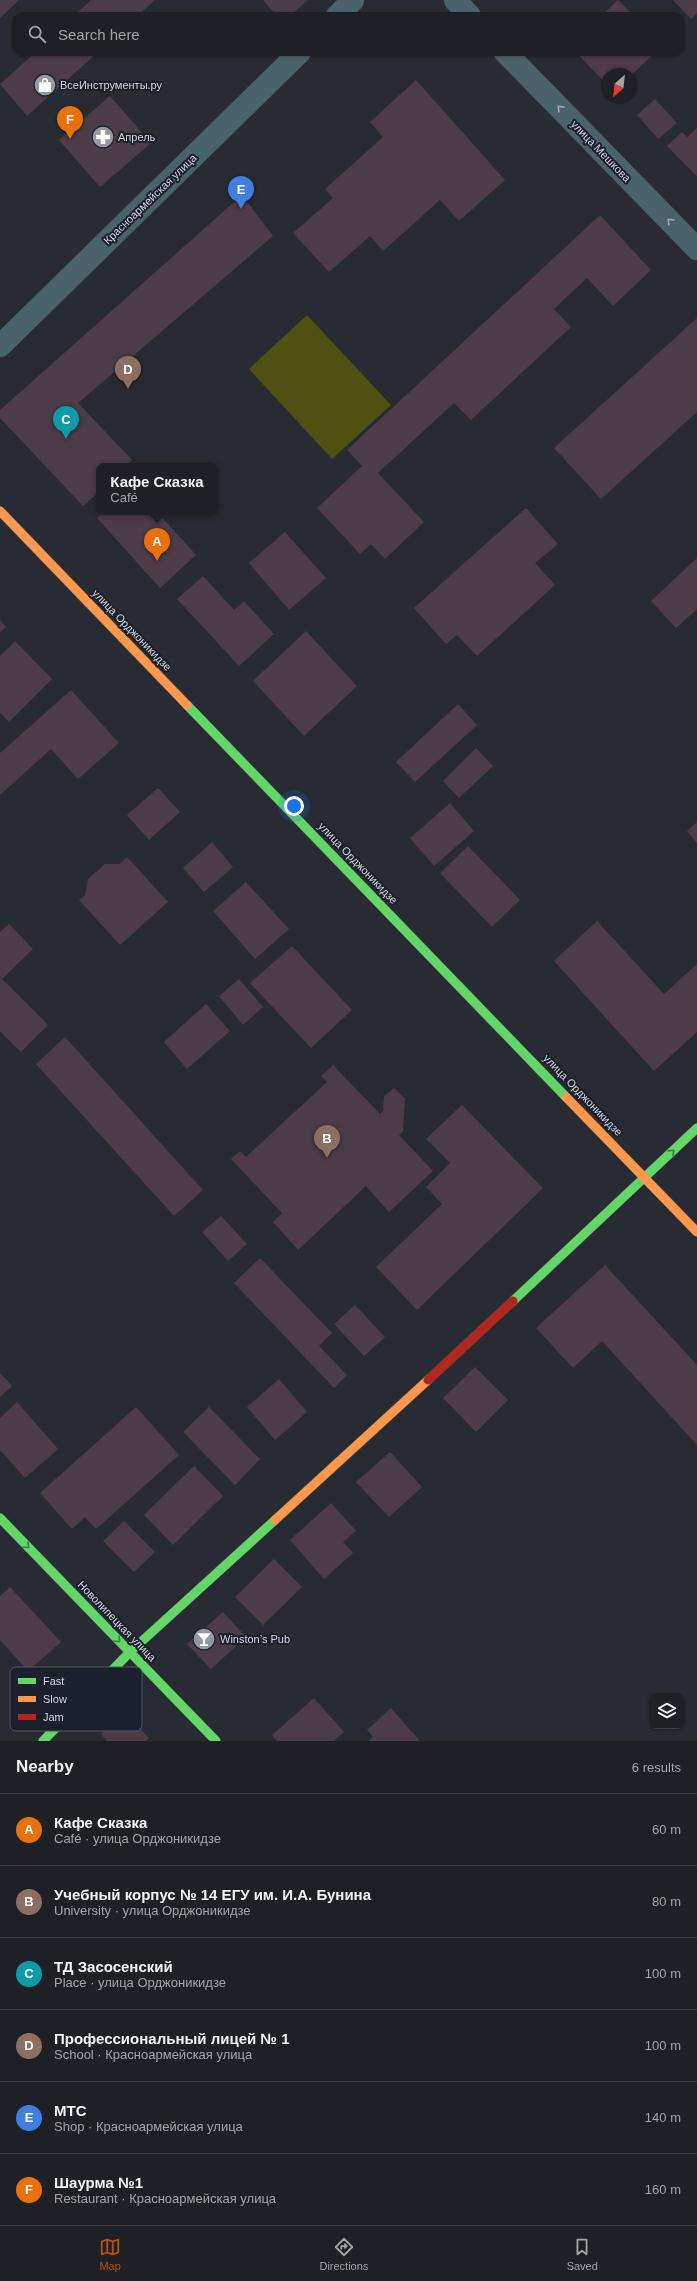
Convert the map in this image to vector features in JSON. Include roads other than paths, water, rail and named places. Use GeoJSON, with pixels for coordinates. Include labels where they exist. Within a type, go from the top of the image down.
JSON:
{"type":"FeatureCollection","features":[{"type":"Feature","properties":{"kind":"street"},"geometry":{"type":"LineString","coordinates":[[341,12],[353,0]]}},
{"type":"Feature","properties":{"kind":"street"},"geometry":{"type":"LineString","coordinates":[[455,0],[466,12]]}},
{"type":"Feature","properties":{"kind":"street","name":"Красноармейская улица"},"geometry":{"type":"LineString","coordinates":[[0,346],[296,56]]}},
{"type":"Feature","properties":{"kind":"street","name":"улица Мешкова"},"geometry":{"type":"LineString","coordinates":[[509,56],[697,249]]}},
{"type":"Feature","properties":{"kind":"street","name":"улица Орджоникидзе"},"geometry":{"type":"LineString","coordinates":[[0,511],[646,1177],[697,1232]]}},
{"type":"Feature","properties":{"kind":"street"},"geometry":{"type":"LineString","coordinates":[[115,1667],[367,1437],[697,1128]]}},
{"type":"Feature","properties":{"kind":"street","name":"Новолипецкая улица"},"geometry":{"type":"LineString","coordinates":[[0,1518],[216,1741]]}},
{"type":"Feature","properties":{"kind":"street"},"geometry":{"type":"LineString","coordinates":[[43,1741],[53,1731]]}},
{"type":"Feature","properties":{"kind":"place","name":"ВсеИнструменты.ру"},"geometry":{"type":"Point","coordinates":[45,85]}},
{"type":"Feature","properties":{"kind":"place","name":"Апрель"},"geometry":{"type":"Point","coordinates":[103,137]}},
{"type":"Feature","properties":{"kind":"place","name":"Шаурма №1"},"geometry":{"type":"Point","coordinates":[70,139]}},
{"type":"Feature","properties":{"kind":"place","name":"МТС"},"geometry":{"type":"Point","coordinates":[241,209]}},
{"type":"Feature","properties":{"kind":"place","name":"Профессиональный лицей № 1"},"geometry":{"type":"Point","coordinates":[128,389]}},
{"type":"Feature","properties":{"kind":"place","name":"ТД Засосенский"},"geometry":{"type":"Point","coordinates":[66,439]}},
{"type":"Feature","properties":{"kind":"place","name":"Кафе Сказка"},"geometry":{"type":"Point","coordinates":[157,561]}},
{"type":"Feature","properties":{"kind":"place","name":"Учебный корпус № 14 ЕГУ им. И.А. Бунина"},"geometry":{"type":"Point","coordinates":[327,1158]}},
{"type":"Feature","properties":{"kind":"place","name":"Winston’s Pub"},"geometry":{"type":"Point","coordinates":[204,1639]}}]}
